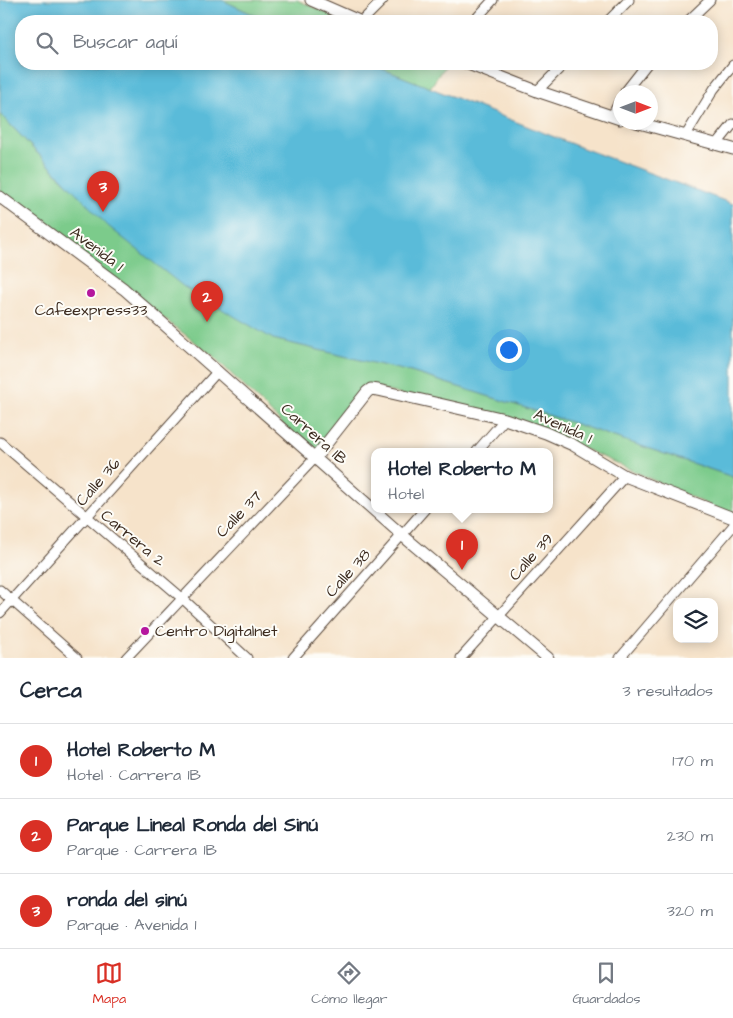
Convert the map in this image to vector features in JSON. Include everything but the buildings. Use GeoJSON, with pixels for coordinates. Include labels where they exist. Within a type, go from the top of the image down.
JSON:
{"type":"FeatureCollection","features":[{"type":"Feature","properties":{"kind":"street"},"geometry":{"type":"LineString","coordinates":[[311,0],[346,15]]}},
{"type":"Feature","properties":{"kind":"street"},"geometry":{"type":"LineString","coordinates":[[367,15],[384,0]]}},
{"type":"Feature","properties":{"kind":"street"},"geometry":{"type":"LineString","coordinates":[[479,15],[493,0]]}},
{"type":"Feature","properties":{"kind":"street"},"geometry":{"type":"LineString","coordinates":[[614,15],[629,0]]}},
{"type":"Feature","properties":{"kind":"street"},"geometry":{"type":"LineString","coordinates":[[694,15],[710,0]]}},
{"type":"Feature","properties":{"kind":"street"},"geometry":{"type":"LineString","coordinates":[[686,135],[714,89],[733,65]]}},
{"type":"Feature","properties":{"kind":"street"},"geometry":{"type":"LineString","coordinates":[[483,70],[613,117]]}},
{"type":"Feature","properties":{"kind":"street"},"geometry":{"type":"LineString","coordinates":[[537,91],[558,70]]}},
{"type":"Feature","properties":{"kind":"street"},"geometry":{"type":"LineString","coordinates":[[630,85],[642,70]]}},
{"type":"Feature","properties":{"kind":"street"},"geometry":{"type":"LineString","coordinates":[[717,144],[733,124]]}},
{"type":"Feature","properties":{"kind":"street"},"geometry":{"type":"LineString","coordinates":[[658,128],[733,149]]}},
{"type":"Feature","properties":{"kind":"street","name":"Avenida 1"},"geometry":{"type":"LineString","coordinates":[[0,197],[124,289],[172,332]]}},
{"type":"Feature","properties":{"kind":"street","name":"Carrera 1B"},"geometry":{"type":"LineString","coordinates":[[172,332],[371,508]]}},
{"type":"Feature","properties":{"kind":"street","name":"Calle 36"},"geometry":{"type":"LineString","coordinates":[[0,613],[218,371]]}},
{"type":"Feature","properties":{"kind":"street","name":"Avenida 1"},"geometry":{"type":"LineString","coordinates":[[371,389],[505,419],[546,433],[573,445],[625,476],[733,518]]}},
{"type":"Feature","properties":{"kind":"street","name":"Calle 37"},"geometry":{"type":"LineString","coordinates":[[126,658],[315,458],[371,389]]}},
{"type":"Feature","properties":{"kind":"street"},"geometry":{"type":"LineString","coordinates":[[480,448],[505,419]]}},
{"type":"Feature","properties":{"kind":"street","name":"Carrera 2"},"geometry":{"type":"LineString","coordinates":[[0,442],[182,598],[247,658]]}},
{"type":"Feature","properties":{"kind":"street","name":"Calle 39"},"geometry":{"type":"LineString","coordinates":[[460,658],[625,476]]}},
{"type":"Feature","properties":{"kind":"street","name":"Carrera 1B"},"geometry":{"type":"LineString","coordinates":[[377,513],[548,658]]}},
{"type":"Feature","properties":{"kind":"street","name":"Calle 38"},"geometry":{"type":"LineString","coordinates":[[293,658],[422,513]]}},
{"type":"Feature","properties":{"kind":"street"},"geometry":{"type":"LineString","coordinates":[[620,658],[733,526]]}},
{"type":"Feature","properties":{"kind":"street"},"geometry":{"type":"LineString","coordinates":[[0,590],[77,658]]}},
{"type":"Feature","properties":{"kind":"green space"},"geometry":{"type":"Polygon","coordinates":[[[222,0],[297,0],[332,15],[254,15],[222,0]]]}},
{"type":"Feature","properties":{"kind":"green space"},"geometry":{"type":"Polygon","coordinates":[[[385,70],[442,70],[430,88],[385,70]]]}},
{"type":"Feature","properties":{"kind":"green space"},"geometry":{"type":"Polygon","coordinates":[[[0,114],[64,181],[273,339],[411,372],[564,420],[733,477],[733,516],[558,437],[372,387],[315,456],[212,355],[0,195],[0,114]]]}},
{"type":"Feature","properties":{"kind":"water"},"geometry":{"type":"Polygon","coordinates":[[[0,0],[222,0],[254,15],[15,15],[15,70],[385,70],[577,146],[733,204],[733,477],[564,420],[411,372],[273,339],[184,287],[108,226],[0,114],[0,0]]]}},
{"type":"Feature","properties":{"kind":"place","name":"ronda del sinú"},"geometry":{"type":"Point","coordinates":[103,212]}},
{"type":"Feature","properties":{"kind":"place","name":"Cafeexpress33"},"geometry":{"type":"Point","coordinates":[91,293]}},
{"type":"Feature","properties":{"kind":"place","name":"Parque Lineal Ronda del Sinú"},"geometry":{"type":"Point","coordinates":[207,322]}},
{"type":"Feature","properties":{"kind":"place","name":"Hotel Roberto M"},"geometry":{"type":"Point","coordinates":[462,570]}},
{"type":"Feature","properties":{"kind":"place","name":"Centro Digitalnet"},"geometry":{"type":"Point","coordinates":[145,631]}}]}
